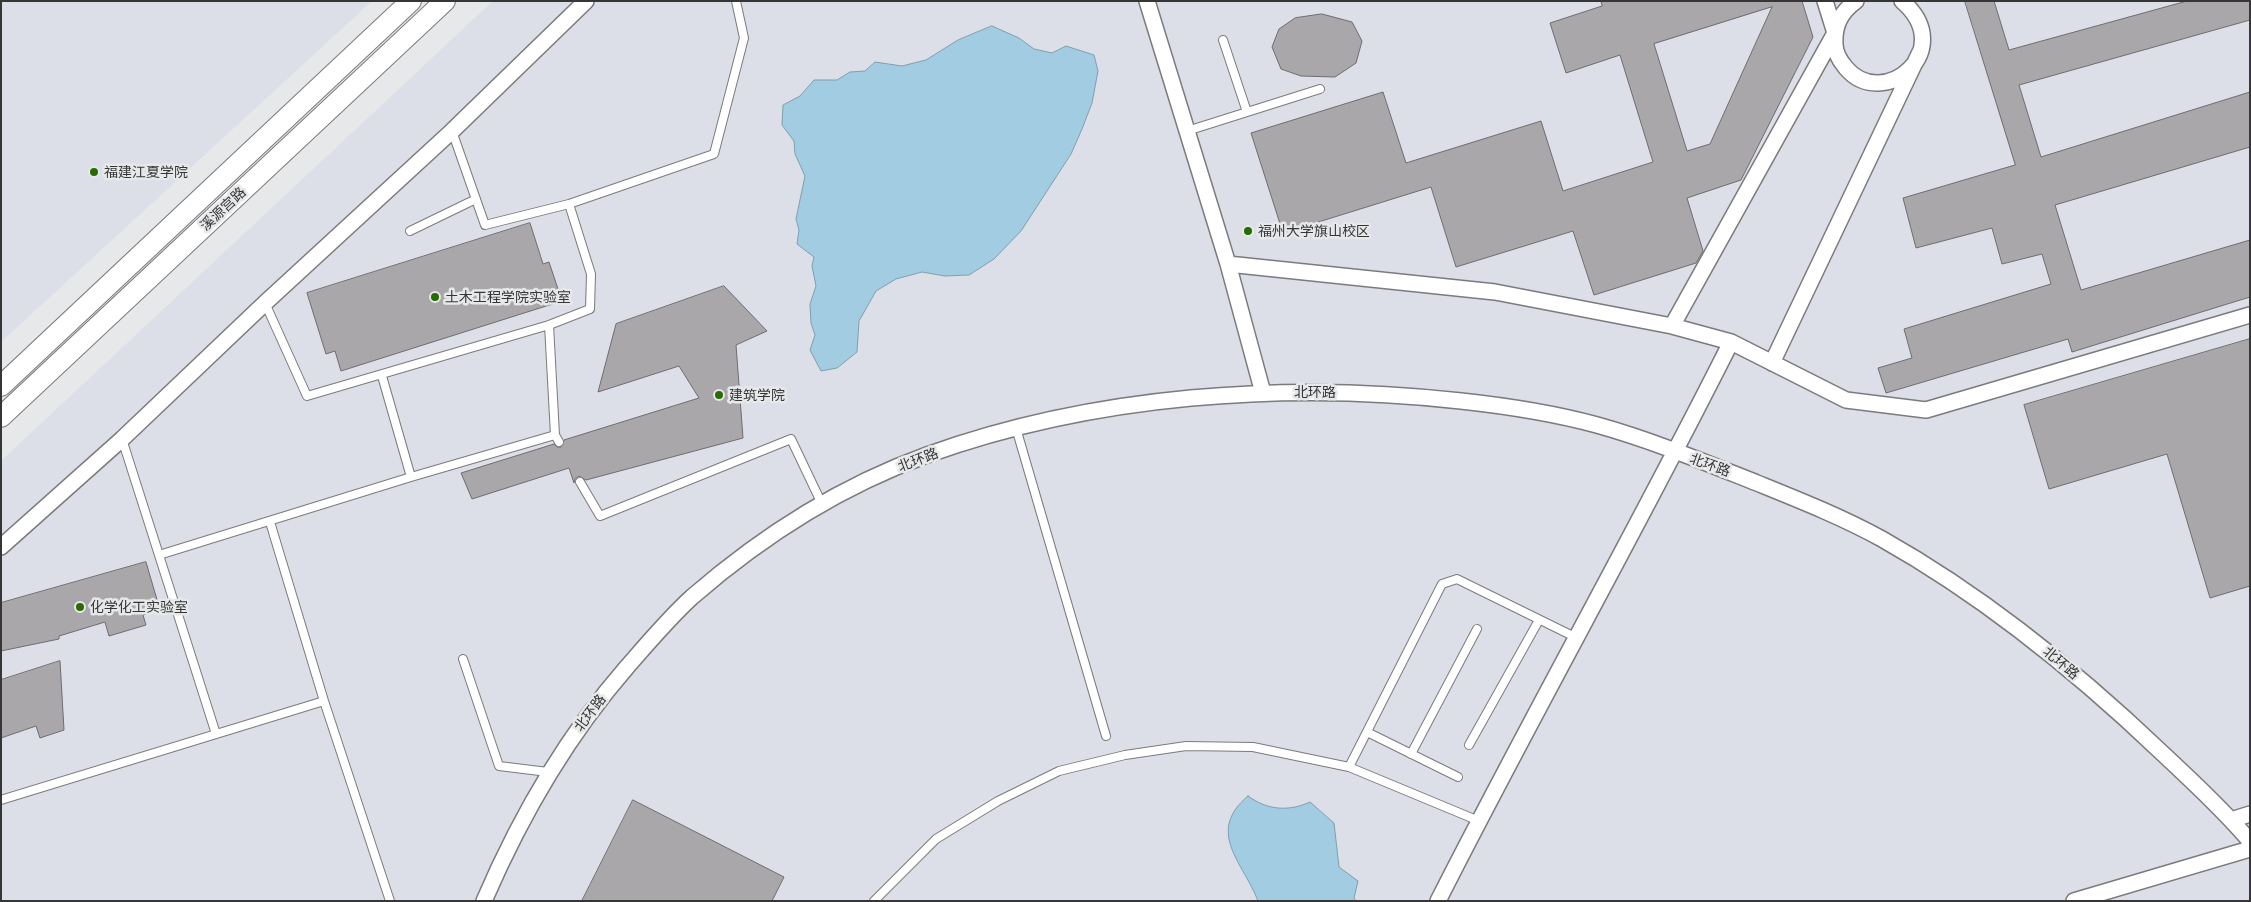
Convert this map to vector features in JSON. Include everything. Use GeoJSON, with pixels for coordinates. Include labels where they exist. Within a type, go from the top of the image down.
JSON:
{"type":"FeatureCollection","features":[{"type":"Feature","properties":{"kind":"main road","name":"溪源宫路"},"geometry":{"type":"LineString","coordinates":[[1,386],[411,1]]}},
{"type":"Feature","properties":{"kind":"main road","name":"溪源宫路"},"geometry":{"type":"LineString","coordinates":[[1,418],[445,1]]}},
{"type":"Feature","properties":{"kind":"street"},"geometry":{"type":"LineString","coordinates":[[1,547],[122,439],[265,303],[452,131],[586,1]]}},
{"type":"Feature","properties":{"kind":"street"},"geometry":{"type":"LineString","coordinates":[[1147,1],[1228,264],[1263,393]]}},
{"type":"Feature","properties":{"kind":"street"},"geometry":{"type":"LineString","coordinates":[[1825,1],[1840,61],[1850,72],[1862,79],[1876,82],[1890,81],[1903,75],[1914,65],[1920,52],[1923,38],[1920,23],[1908,4]]}},
{"type":"Feature","properties":{"kind":"street"},"geometry":{"type":"LineString","coordinates":[[1672,326],[1834,33],[1839,20],[1847,8],[1856,1]]}},
{"type":"Feature","properties":{"kind":"street"},"geometry":{"type":"LineString","coordinates":[[1772,363],[1920,52]]}},
{"type":"Feature","properties":{"kind":"street"},"geometry":{"type":"LineString","coordinates":[[1228,264],[1495,292],[1672,326],[1731,342],[1846,400],[1926,410],[2250,315]]}},
{"type":"Feature","properties":{"kind":"street"},"geometry":{"type":"LineString","coordinates":[[1438,901],[1478,821],[1676,452],[1731,342]]}},
{"type":"Feature","properties":{"kind":"street","name":"北环路"},"geometry":{"type":"LineString","coordinates":[[484,901],[521,820],[548,772],[579,726],[612,684],[688,600],[776,533],[822,504],[872,478],[924,456],[1016,428],[1085,412],[1139,404],[1263,393],[1374,393],[1486,404],[1540,412],[1595,425],[1676,452],[1831,513],[1880,538],[1975,596],[2020,629],[2097,693],[2231,820],[2250,841]]}},
{"type":"Feature","properties":{"kind":"street"},"geometry":{"type":"LineString","coordinates":[[2231,820],[2250,814]]}},
{"type":"Feature","properties":{"kind":"street"},"geometry":{"type":"LineString","coordinates":[[2074,901],[2250,849]]}},
{"type":"Feature","properties":{"kind":"lane"},"geometry":{"type":"LineString","coordinates":[[452,131],[485,225],[569,204],[714,154],[744,38],[736,1]]}},
{"type":"Feature","properties":{"kind":"lane"},"geometry":{"type":"LineString","coordinates":[[1223,40],[1247,112]]}},
{"type":"Feature","properties":{"kind":"lane"},"geometry":{"type":"LineString","coordinates":[[1187,131],[1320,89]]}},
{"type":"Feature","properties":{"kind":"lane"},"geometry":{"type":"LineString","coordinates":[[410,231],[476,199]]}},
{"type":"Feature","properties":{"kind":"lane"},"geometry":{"type":"LineString","coordinates":[[265,303],[307,396],[382,376],[550,325],[590,309],[591,274],[569,204]]}},
{"type":"Feature","properties":{"kind":"lane"},"geometry":{"type":"LineString","coordinates":[[159,555],[411,477],[557,439],[550,325]]}},
{"type":"Feature","properties":{"kind":"lane"},"geometry":{"type":"LineString","coordinates":[[382,376],[411,477]]}},
{"type":"Feature","properties":{"kind":"lane"},"geometry":{"type":"LineString","coordinates":[[1016,428],[1106,736]]}},
{"type":"Feature","properties":{"kind":"lane"},"geometry":{"type":"LineString","coordinates":[[122,439],[216,734]]}},
{"type":"Feature","properties":{"kind":"lane"},"geometry":{"type":"LineString","coordinates":[[580,482],[600,516],[791,439],[822,504]]}},
{"type":"Feature","properties":{"kind":"lane"},"geometry":{"type":"LineString","coordinates":[[270,522],[324,701],[390,901]]}},
{"type":"Feature","properties":{"kind":"lane"},"geometry":{"type":"LineString","coordinates":[[1349,767],[1442,584],[1457,579],[1577,638]]}},
{"type":"Feature","properties":{"kind":"lane"},"geometry":{"type":"LineString","coordinates":[[1469,745],[1540,620]]}},
{"type":"Feature","properties":{"kind":"lane"},"geometry":{"type":"LineString","coordinates":[[1411,754],[1477,629]]}},
{"type":"Feature","properties":{"kind":"lane"},"geometry":{"type":"LineString","coordinates":[[463,659],[499,766],[548,772]]}},
{"type":"Feature","properties":{"kind":"lane"},"geometry":{"type":"LineString","coordinates":[[1,800],[324,701]]}},
{"type":"Feature","properties":{"kind":"lane"},"geometry":{"type":"LineString","coordinates":[[1367,732],[1458,777]]}},
{"type":"Feature","properties":{"kind":"lane"},"geometry":{"type":"LineString","coordinates":[[874,901],[936,839],[998,801],[1059,771],[1125,755],[1186,746],[1253,747],[1349,767],[1478,821]]}},
{"type":"Feature","properties":{"kind":"shaded area","name":"福建江夏学院"},"geometry":{"type":"Polygon","coordinates":[[[1,1],[372,1],[1,342],[1,1]]]}},
{"type":"Feature","properties":{"kind":"shaded area","name":"福州大学旗山校区"},"geometry":{"type":"Polygon","coordinates":[[[493,1],[2250,1],[2250,901],[1,901],[1,461],[493,1]]]}},
{"type":"Feature","properties":{"kind":"water"},"geometry":{"type":"Polygon","coordinates":[[[992,26],[1019,38],[1034,49],[1052,53],[1066,46],[1094,55],[1098,71],[1092,103],[1071,154],[1021,231],[994,259],[969,275],[945,276],[922,272],[896,279],[876,291],[859,321],[857,352],[837,368],[821,371],[810,350],[815,335],[811,323],[810,304],[816,286],[812,266],[814,257],[797,244],[799,230],[796,219],[805,176],[795,154],[794,141],[782,125],[783,105],[800,96],[814,80],[837,80],[850,72],[865,71],[875,62],[902,66],[926,60],[958,40],[992,26]]]}},
{"type":"Feature","properties":{"kind":"water"},"geometry":{"type":"Polygon","coordinates":[[[1248,796],[1270,807],[1278,808],[1294,807],[1310,802],[1334,823],[1339,867],[1358,881],[1354,898],[1356,901],[1258,901],[1231,847],[1228,835],[1229,822],[1235,809],[1248,796]]]}},
{"type":"Feature","properties":{"kind":"building"},"geometry":{"type":"Polygon","coordinates":[[[1601,1],[1802,1],[1813,37],[1741,180],[1687,198],[1703,251],[1696,263],[1594,295],[1573,231],[1456,267],[1431,187],[1283,233],[1251,133],[1383,92],[1406,163],[1541,121],[1563,191],[1653,162],[1620,55],[1566,73],[1550,23],[1602,6],[1601,1]],[[1772,7],[1654,44],[1687,151],[1710,144],[1772,7]]]}},
{"type":"Feature","properties":{"kind":"building"},"geometry":{"type":"Polygon","coordinates":[[[1965,1],[1994,1],[2009,50],[2187,1],[2250,1],[2250,20],[2019,85],[2041,157],[2250,92],[2250,147],[2055,205],[2081,290],[2250,240],[2250,297],[2072,352],[2068,339],[1886,393],[1878,368],[1912,358],[1904,329],[2051,284],[2042,254],[2002,264],[1992,228],[1916,248],[1903,198],[2015,165],[1965,1]]]}},
{"type":"Feature","properties":{"kind":"building"},"geometry":{"type":"Polygon","coordinates":[[[1322,14],[1352,22],[1362,41],[1356,63],[1335,77],[1301,76],[1281,69],[1272,47],[1279,29],[1295,18],[1322,14]]]}},
{"type":"Feature","properties":{"kind":"building","name":"土木工程学院实验室"},"geometry":{"type":"Polygon","coordinates":[[[530,223],[543,264],[549,262],[562,301],[341,371],[335,351],[326,354],[307,293],[530,223]]]}},
{"type":"Feature","properties":{"kind":"building","name":"建筑学院"},"geometry":{"type":"Polygon","coordinates":[[[724,286],[767,331],[736,345],[743,438],[586,480],[579,476],[575,479],[574,483],[569,468],[472,499],[461,473],[554,444],[557,447],[561,447],[564,440],[699,398],[679,366],[598,392],[616,324],[724,286]]]}},
{"type":"Feature","properties":{"kind":"building"},"geometry":{"type":"Polygon","coordinates":[[[2250,339],[2250,586],[2210,598],[2167,454],[2049,489],[2024,405],[2250,339]]]}},
{"type":"Feature","properties":{"kind":"building","name":"化学化工实验室"},"geometry":{"type":"Polygon","coordinates":[[[146,562],[160,610],[143,615],[146,625],[109,636],[105,622],[59,636],[59,639],[1,651],[1,603],[146,562]]]}},
{"type":"Feature","properties":{"kind":"building"},"geometry":{"type":"Polygon","coordinates":[[[60,661],[64,730],[40,738],[36,726],[1,738],[1,680],[60,661]]]}},
{"type":"Feature","properties":{"kind":"building"},"geometry":{"type":"Polygon","coordinates":[[[633,800],[784,877],[772,901],[582,901],[633,800]]]}},
{"type":"Feature","properties":{"kind":"place","name":"福建江夏学院"},"geometry":{"type":"Point","coordinates":[94,172]}},
{"type":"Feature","properties":{"kind":"place","name":"福州大学旗山校区"},"geometry":{"type":"Point","coordinates":[1248,231]}},
{"type":"Feature","properties":{"kind":"place","name":"土木工程学院实验室"},"geometry":{"type":"Point","coordinates":[435,297]}},
{"type":"Feature","properties":{"kind":"place","name":"建筑学院"},"geometry":{"type":"Point","coordinates":[719,395]}},
{"type":"Feature","properties":{"kind":"place","name":"化学化工实验室"},"geometry":{"type":"Point","coordinates":[80,607]}}]}
